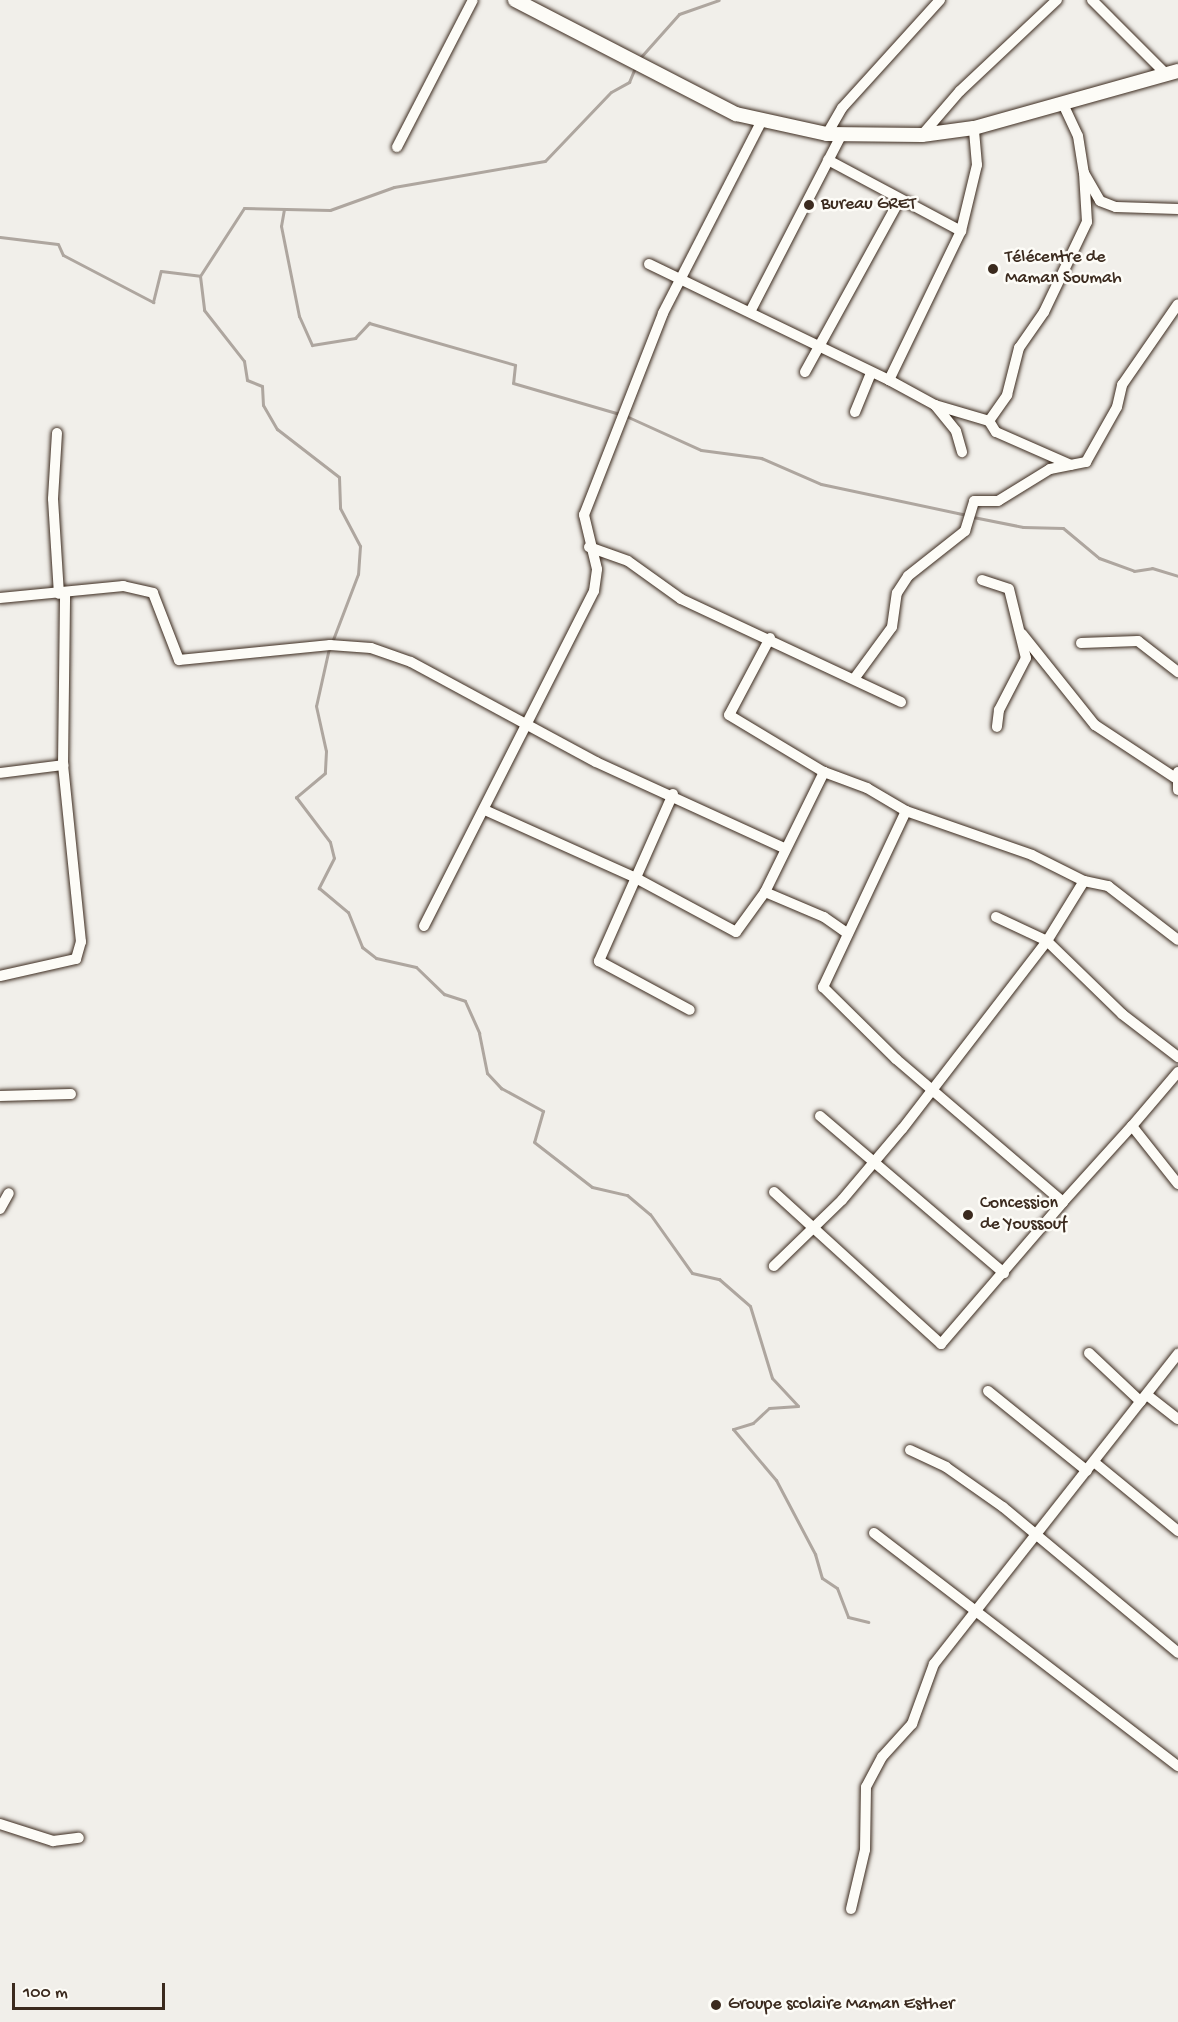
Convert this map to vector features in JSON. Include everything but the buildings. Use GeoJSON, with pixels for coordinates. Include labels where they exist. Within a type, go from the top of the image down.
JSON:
{"type":"FeatureCollection","features":[{"type":"Feature","properties":{"kind":"street"},"geometry":{"type":"LineString","coordinates":[[397,147],[473,0]]}},
{"type":"Feature","properties":{"kind":"street"},"geometry":{"type":"LineString","coordinates":[[515,0],[637,63],[761,122],[827,134],[922,135],[974,128],[1172,72]]}},
{"type":"Feature","properties":{"kind":"street"},"geometry":{"type":"LineString","coordinates":[[827,134],[842,108],[940,0]]}},
{"type":"Feature","properties":{"kind":"street"},"geometry":{"type":"LineString","coordinates":[[922,135],[960,91],[1057,0]]}},
{"type":"Feature","properties":{"kind":"street"},"geometry":{"type":"LineString","coordinates":[[1092,0],[1172,72]]}},
{"type":"Feature","properties":{"kind":"street"},"geometry":{"type":"LineString","coordinates":[[989,421],[1007,395],[1019,348],[1044,312],[1086,222],[1084,173],[1078,136],[1063,104]]}},
{"type":"Feature","properties":{"kind":"street"},"geometry":{"type":"LineString","coordinates":[[424,926],[487,811],[594,591],[597,569],[589,547],[584,514],[680,280],[761,122]]}},
{"type":"Feature","properties":{"kind":"street"},"geometry":{"type":"LineString","coordinates":[[889,380],[960,231],[977,165],[974,128]]}},
{"type":"Feature","properties":{"kind":"street"},"geometry":{"type":"LineString","coordinates":[[750,312],[842,134]]}},
{"type":"Feature","properties":{"kind":"street"},"geometry":{"type":"LineString","coordinates":[[828,160],[960,231]]}},
{"type":"Feature","properties":{"kind":"street"},"geometry":{"type":"LineString","coordinates":[[1084,173],[1100,201],[1116,207],[1178,209]]}},
{"type":"Feature","properties":{"kind":"street"},"geometry":{"type":"LineString","coordinates":[[805,372],[900,199]]}},
{"type":"Feature","properties":{"kind":"street"},"geometry":{"type":"LineString","coordinates":[[649,264],[750,312],[818,349],[889,380],[934,405],[989,421],[996,432],[1072,465]]}},
{"type":"Feature","properties":{"kind":"street"},"geometry":{"type":"LineString","coordinates":[[854,679],[892,627],[903,584],[965,531],[974,501],[998,501],[1050,469],[1086,462],[1117,407],[1122,385],[1178,304]]}},
{"type":"Feature","properties":{"kind":"street"},"geometry":{"type":"LineString","coordinates":[[855,412],[871,373]]}},
{"type":"Feature","properties":{"kind":"street"},"geometry":{"type":"LineString","coordinates":[[934,405],[957,431],[963,452]]}},
{"type":"Feature","properties":{"kind":"street"},"geometry":{"type":"LineString","coordinates":[[0,976],[76,959],[81,942],[63,765],[62,594],[53,499],[57,433]]}},
{"type":"Feature","properties":{"kind":"street"},"geometry":{"type":"LineString","coordinates":[[589,547],[628,561],[681,599],[770,638],[900,702]]}},
{"type":"Feature","properties":{"kind":"street"},"geometry":{"type":"LineString","coordinates":[[982,580],[1008,589],[1022,634],[1026,658],[999,710],[997,727]]}},
{"type":"Feature","properties":{"kind":"street"},"geometry":{"type":"LineString","coordinates":[[0,598],[62,594],[123,586],[153,593],[179,660],[330,645],[371,648],[411,662],[596,762],[673,794],[784,848]]}},
{"type":"Feature","properties":{"kind":"street"},"geometry":{"type":"LineString","coordinates":[[1022,634],[1095,725],[1176,775],[1178,790]]}},
{"type":"Feature","properties":{"kind":"street"},"geometry":{"type":"LineString","coordinates":[[770,638],[729,715],[824,772],[867,788],[906,811],[1032,855],[1084,881],[1108,886],[1178,940]]}},
{"type":"Feature","properties":{"kind":"street"},"geometry":{"type":"LineString","coordinates":[[1081,643],[1138,641],[1178,672]]}},
{"type":"Feature","properties":{"kind":"street"},"geometry":{"type":"LineString","coordinates":[[0,772],[63,765]]}},
{"type":"Feature","properties":{"kind":"street"},"geometry":{"type":"LineString","coordinates":[[487,811],[634,877],[736,932],[765,892],[784,848],[824,772]]}},
{"type":"Feature","properties":{"kind":"street"},"geometry":{"type":"LineString","coordinates":[[673,794],[634,877],[599,961],[690,1010]]}},
{"type":"Feature","properties":{"kind":"street"},"geometry":{"type":"LineString","coordinates":[[906,811],[823,987],[933,1089],[1063,1202]]}},
{"type":"Feature","properties":{"kind":"street"},"geometry":{"type":"LineString","coordinates":[[774,1266],[875,1161],[933,1089],[1047,940],[1084,881]]}},
{"type":"Feature","properties":{"kind":"street"},"geometry":{"type":"LineString","coordinates":[[765,892],[824,917],[848,934]]}},
{"type":"Feature","properties":{"kind":"street"},"geometry":{"type":"LineString","coordinates":[[996,917],[1047,940],[1122,1014],[1178,1057]]}},
{"type":"Feature","properties":{"kind":"street"},"geometry":{"type":"LineString","coordinates":[[774,1192],[941,1344],[1178,1072]]}},
{"type":"Feature","properties":{"kind":"street"},"geometry":{"type":"LineString","coordinates":[[0,1096],[71,1094]]}},
{"type":"Feature","properties":{"kind":"street"},"geometry":{"type":"LineString","coordinates":[[820,1116],[1004,1273]]}},
{"type":"Feature","properties":{"kind":"street"},"geometry":{"type":"LineString","coordinates":[[1132,1126],[1178,1184]]}},
{"type":"Feature","properties":{"kind":"street"},"geometry":{"type":"LineString","coordinates":[[0,1209],[9,1193]]}},
{"type":"Feature","properties":{"kind":"street"},"geometry":{"type":"LineString","coordinates":[[1089,1353],[1144,1398],[1178,1419]]}},
{"type":"Feature","properties":{"kind":"street"},"geometry":{"type":"LineString","coordinates":[[851,1909],[865,1850],[866,1787],[882,1757],[912,1724],[934,1664],[1038,1535],[1178,1354]]}},
{"type":"Feature","properties":{"kind":"street"},"geometry":{"type":"LineString","coordinates":[[988,1390],[1178,1531]]}},
{"type":"Feature","properties":{"kind":"street"},"geometry":{"type":"LineString","coordinates":[[910,1450],[946,1467],[1038,1535],[1178,1653]]}},
{"type":"Feature","properties":{"kind":"street"},"geometry":{"type":"LineString","coordinates":[[874,1533],[977,1608],[1178,1766]]}},
{"type":"Feature","properties":{"kind":"street"},"geometry":{"type":"LineString","coordinates":[[0,1824],[53,1841],[79,1838]]}},
{"type":"Feature","properties":{"kind":"waterway"},"geometry":{"type":"LineString","coordinates":[[639,59],[679,14],[719,0]]}},
{"type":"Feature","properties":{"kind":"waterway"},"geometry":{"type":"LineString","coordinates":[[0,237],[58,244],[63,255],[153,302],[161,271],[200,276],[244,208],[330,210],[394,187],[545,161],[611,92],[629,82],[635,68]]}},
{"type":"Feature","properties":{"kind":"waterway"},"geometry":{"type":"LineString","coordinates":[[284,209],[281,226],[299,316],[312,345],[355,338],[369,323],[515,365],[513,383],[620,414]]}},
{"type":"Feature","properties":{"kind":"waterway"},"geometry":{"type":"LineString","coordinates":[[200,276],[204,310],[244,361],[247,380],[262,386],[263,405],[277,429],[339,477],[340,508],[360,546],[358,574],[332,642]]}},
{"type":"Feature","properties":{"kind":"waterway"},"geometry":{"type":"LineString","coordinates":[[626,416],[701,450],[761,458],[821,484],[967,515]]}},
{"type":"Feature","properties":{"kind":"waterway"},"geometry":{"type":"LineString","coordinates":[[973,517],[1023,527],[1063,528],[1099,558],[1134,571],[1152,568],[1178,576]]}},
{"type":"Feature","properties":{"kind":"waterway"},"geometry":{"type":"LineString","coordinates":[[329,648],[316,706],[326,751],[325,773],[296,797],[330,842],[334,858],[319,888],[348,912],[362,947],[376,958],[416,967],[444,994],[465,1001],[479,1033],[487,1073],[501,1088],[543,1111],[534,1142],[592,1187],[627,1195],[650,1214],[692,1273],[719,1279],[750,1306],[772,1378],[798,1406],[769,1408],[753,1423],[733,1429],[776,1480],[815,1554],[822,1578],[837,1588],[848,1617],[868,1622]]}},
{"type":"Feature","properties":{"kind":"place","name":"Bureau GRET"},"geometry":{"type":"Point","coordinates":[809,205]}},
{"type":"Feature","properties":{"kind":"place","name":"Télécentre de Maman Soumah"},"geometry":{"type":"Point","coordinates":[993,269]}},
{"type":"Feature","properties":{"kind":"place","name":"Concession de Youssouf"},"geometry":{"type":"Point","coordinates":[968,1215]}},
{"type":"Feature","properties":{"kind":"place","name":"Groupe scolaire Maman Esther"},"geometry":{"type":"Point","coordinates":[716,2005]}}]}
